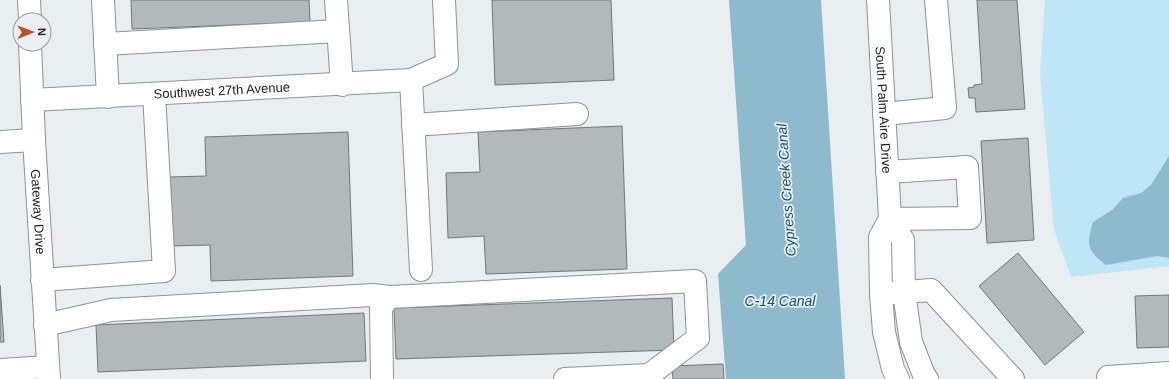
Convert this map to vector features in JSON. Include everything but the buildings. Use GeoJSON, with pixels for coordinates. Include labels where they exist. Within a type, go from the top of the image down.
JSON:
{"type":"FeatureCollection","features":[{"type":"Feature","properties":{"kind":"street"},"geometry":{"type":"LineString","coordinates":[[29,0],[30,12]]}},
{"type":"Feature","properties":{"kind":"street"},"geometry":{"type":"LineString","coordinates":[[103,0],[108,97]]}},
{"type":"Feature","properties":{"kind":"street"},"geometry":{"type":"LineString","coordinates":[[336,0],[342,85]]}},
{"type":"Feature","properties":{"kind":"street","name":"Southwest 27th Avenue"},"geometry":{"type":"LineString","coordinates":[[32,100],[342,85],[411,80],[447,64],[444,0]]}},
{"type":"Feature","properties":{"kind":"street","name":"South Palm Aire Drive"},"geometry":{"type":"LineString","coordinates":[[878,0],[890,219],[903,240],[904,292],[911,342],[924,375],[928,379]]}},
{"type":"Feature","properties":{"kind":"street"},"geometry":{"type":"LineString","coordinates":[[884,114],[945,108],[936,0]]}},
{"type":"Feature","properties":{"kind":"street"},"geometry":{"type":"LineString","coordinates":[[105,44],[338,31]]}},
{"type":"Feature","properties":{"kind":"street","name":"Gateway Drive"},"geometry":{"type":"LineString","coordinates":[[30,52],[48,373]]}},
{"type":"Feature","properties":{"kind":"street"},"geometry":{"type":"LineString","coordinates":[[411,80],[421,270]]}},
{"type":"Feature","properties":{"kind":"street"},"geometry":{"type":"LineString","coordinates":[[42,280],[164,271],[154,94]]}},
{"type":"Feature","properties":{"kind":"street"},"geometry":{"type":"LineString","coordinates":[[413,125],[577,114]]}},
{"type":"Feature","properties":{"kind":"street"},"geometry":{"type":"LineString","coordinates":[[0,142],[34,140]]}},
{"type":"Feature","properties":{"kind":"street"},"geometry":{"type":"LineString","coordinates":[[887,172],[967,167],[970,218],[890,219],[880,237],[881,294],[884,332],[893,369],[898,379]]}},
{"type":"Feature","properties":{"kind":"street"},"geometry":{"type":"LineString","coordinates":[[45,325],[111,310],[373,295],[390,297],[695,280],[698,338],[649,377],[565,379]]}},
{"type":"Feature","properties":{"kind":"street"},"geometry":{"type":"LineString","coordinates":[[881,294],[931,290],[1013,379]]}},
{"type":"Feature","properties":{"kind":"street"},"geometry":{"type":"LineString","coordinates":[[382,379],[381,307],[390,297]]}},
{"type":"Feature","properties":{"kind":"street"},"geometry":{"type":"LineString","coordinates":[[0,370],[48,373]]}},
{"type":"Feature","properties":{"kind":"street"},"geometry":{"type":"LineString","coordinates":[[1108,377],[1156,376]]}},
{"type":"Feature","properties":{"kind":"shaded area"},"geometry":{"type":"Polygon","coordinates":[[[1045,0],[1169,0],[1169,266],[1071,277],[1054,230],[1040,74],[1045,0]]]}},
{"type":"Feature","properties":{"kind":"water","name":"C-14 Canal"},"geometry":{"type":"Polygon","coordinates":[[[729,0],[821,0],[845,379],[726,379],[718,274],[746,245],[729,0]]]}},
{"type":"Feature","properties":{"kind":"water"},"geometry":{"type":"Polygon","coordinates":[[[1169,156],[1169,258],[1157,256],[1106,265],[1095,255],[1090,246],[1089,236],[1093,222],[1112,210],[1123,198],[1141,193],[1151,185],[1169,156]]]}},
{"type":"Feature","properties":{"kind":"water label","name":"Cypress Creek Canal"},"geometry":{"type":"Point","coordinates":[786,190]}}]}
